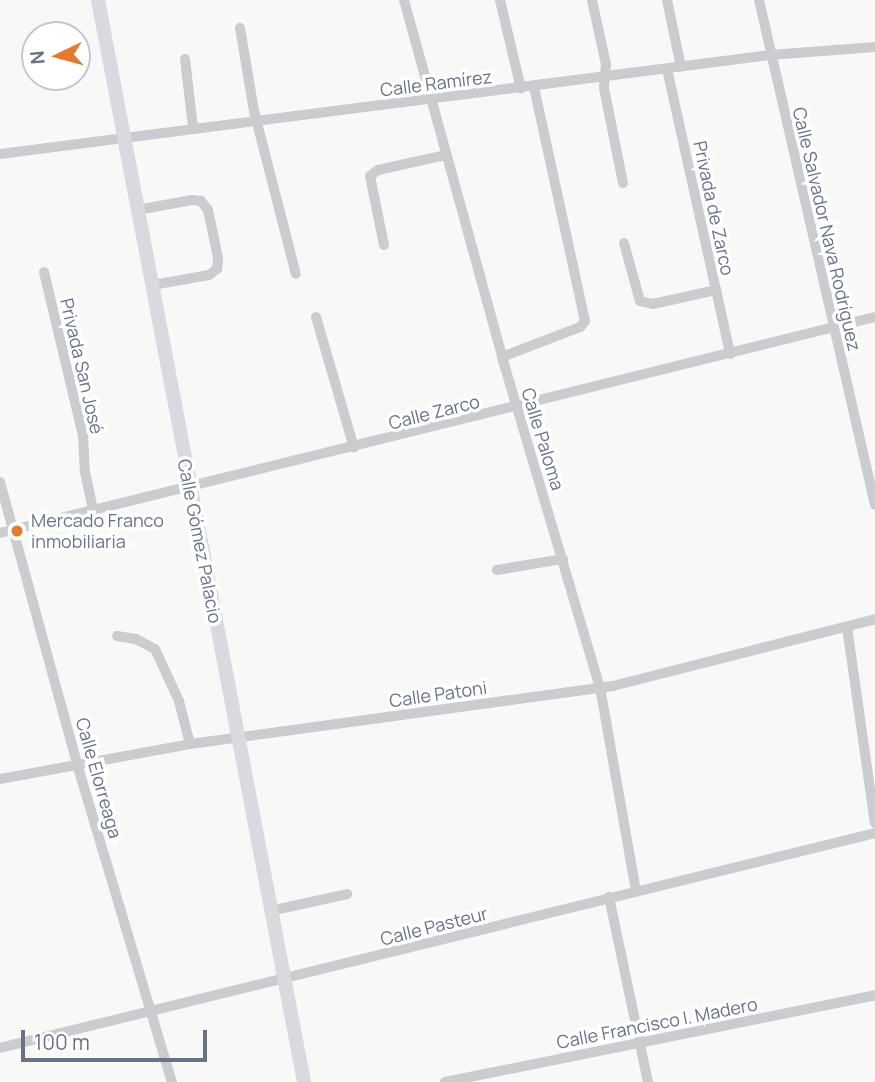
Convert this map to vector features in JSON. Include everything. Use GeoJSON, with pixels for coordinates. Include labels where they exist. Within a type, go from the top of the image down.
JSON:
{"type":"FeatureCollection","features":[{"type":"Feature","properties":{"kind":"street","name":"Calle Gómez Palacio"},"geometry":{"type":"LineString","coordinates":[[98,0],[304,1082]]}},
{"type":"Feature","properties":{"kind":"street","name":"Calle Paloma"},"geometry":{"type":"LineString","coordinates":[[404,0],[505,356],[517,408],[600,687],[636,891]]}},
{"type":"Feature","properties":{"kind":"street"},"geometry":{"type":"LineString","coordinates":[[500,0],[521,89]]}},
{"type":"Feature","properties":{"kind":"street"},"geometry":{"type":"LineString","coordinates":[[592,0],[606,64],[604,88],[623,183]]}},
{"type":"Feature","properties":{"kind":"street"},"geometry":{"type":"LineString","coordinates":[[667,0],[681,67]]}},
{"type":"Feature","properties":{"kind":"street","name":"Calle Salvador Nava Rodríguez"},"geometry":{"type":"LineString","coordinates":[[759,0],[875,505]]}},
{"type":"Feature","properties":{"kind":"street"},"geometry":{"type":"LineString","coordinates":[[240,28],[256,120],[296,274]]}},
{"type":"Feature","properties":{"kind":"street","name":"Calle Ramírez"},"geometry":{"type":"LineString","coordinates":[[0,153],[193,127],[521,89],[770,55],[875,47]]}},
{"type":"Feature","properties":{"kind":"street"},"geometry":{"type":"LineString","coordinates":[[185,59],[193,127]]}},
{"type":"Feature","properties":{"kind":"street","name":"Privada de Zarco"},"geometry":{"type":"LineString","coordinates":[[667,69],[730,354]]}},
{"type":"Feature","properties":{"kind":"street"},"geometry":{"type":"LineString","coordinates":[[505,356],[584,324],[565,223],[534,87]]}},
{"type":"Feature","properties":{"kind":"street"},"geometry":{"type":"LineString","coordinates":[[384,245],[370,176],[378,170],[446,155]]}},
{"type":"Feature","properties":{"kind":"street"},"geometry":{"type":"LineString","coordinates":[[138,211],[192,200],[201,201],[208,210],[218,258],[216,269],[209,275],[152,285]]}},
{"type":"Feature","properties":{"kind":"street"},"geometry":{"type":"LineString","coordinates":[[624,243],[640,301],[653,304],[716,290]]}},
{"type":"Feature","properties":{"kind":"street","name":"Privada San José"},"geometry":{"type":"LineString","coordinates":[[44,272],[83,436],[85,472],[93,510]]}},
{"type":"Feature","properties":{"kind":"street"},"geometry":{"type":"LineString","coordinates":[[316,317],[354,448]]}},
{"type":"Feature","properties":{"kind":"street","name":"Calle Zarco"},"geometry":{"type":"LineString","coordinates":[[0,533],[517,408],[875,317]]}},
{"type":"Feature","properties":{"kind":"street","name":"Calle Elorreaga"},"geometry":{"type":"LineString","coordinates":[[0,482],[77,764],[172,1082]]}},
{"type":"Feature","properties":{"kind":"street"},"geometry":{"type":"LineString","coordinates":[[497,570],[563,559]]}},
{"type":"Feature","properties":{"kind":"street","name":"Calle Patoni"},"geometry":{"type":"LineString","coordinates":[[0,779],[190,744],[600,687],[875,619]]}},
{"type":"Feature","properties":{"kind":"street"},"geometry":{"type":"LineString","coordinates":[[847,627],[875,823]]}},
{"type":"Feature","properties":{"kind":"street"},"geometry":{"type":"LineString","coordinates":[[117,636],[136,639],[155,649],[179,701],[190,744]]}},
{"type":"Feature","properties":{"kind":"street","name":"Calle Pasteur"},"geometry":{"type":"LineString","coordinates":[[0,1048],[875,833]]}},
{"type":"Feature","properties":{"kind":"street"},"geometry":{"type":"LineString","coordinates":[[270,911],[347,894]]}},
{"type":"Feature","properties":{"kind":"street"},"geometry":{"type":"LineString","coordinates":[[609,897],[648,1082]]}},
{"type":"Feature","properties":{"kind":"street","name":"Calle Francisco I. Madero"},"geometry":{"type":"LineString","coordinates":[[445,1082],[875,995]]}},
{"type":"Feature","properties":{"kind":"place","name":"Mercado Franco inmobiliaria"},"geometry":{"type":"Point","coordinates":[17,531]}}]}
